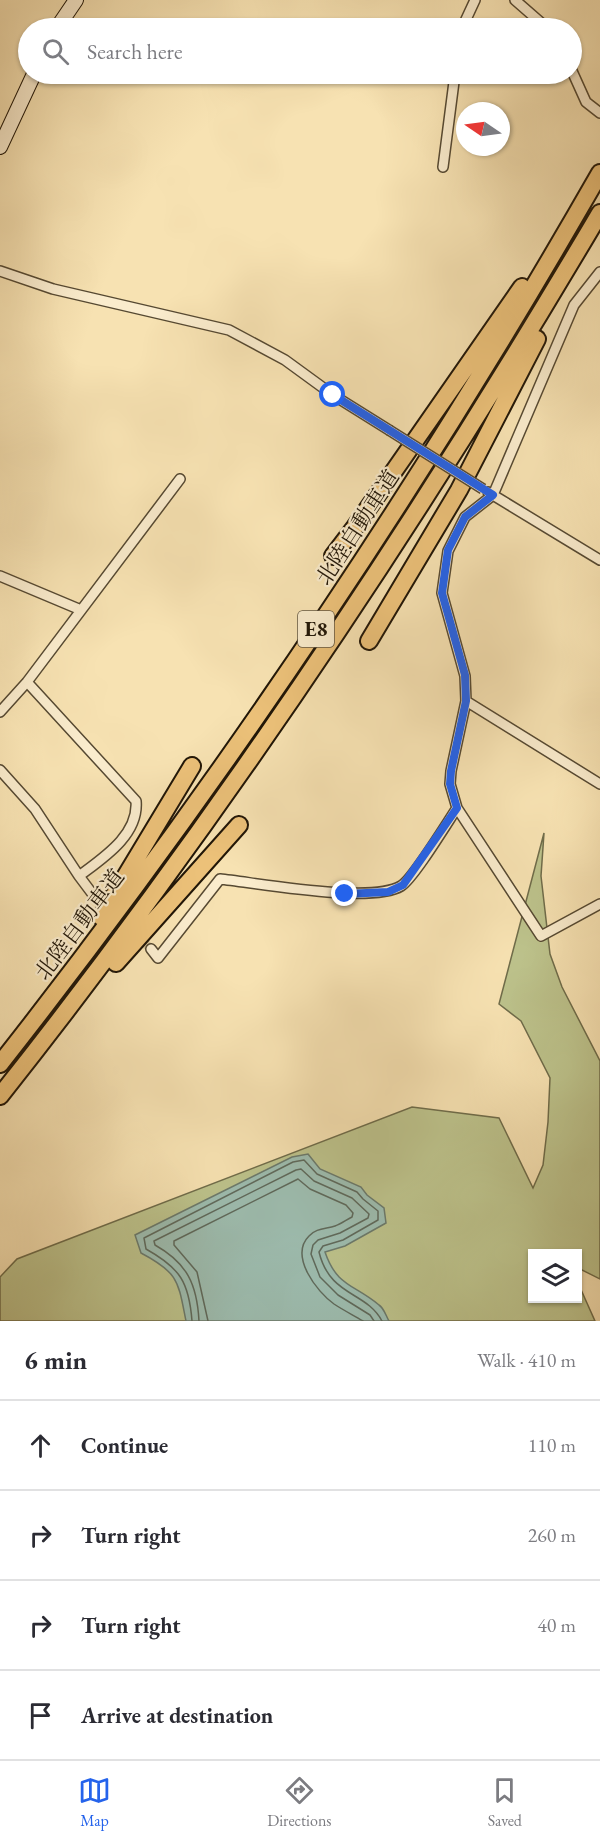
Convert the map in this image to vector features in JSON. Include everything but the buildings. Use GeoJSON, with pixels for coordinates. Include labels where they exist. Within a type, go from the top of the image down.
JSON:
{"type":"FeatureCollection","features":[{"type":"Feature","properties":{"kind":"highway"},"geometry":{"type":"LineString","coordinates":[[333,556],[530,275],[600,166]]}},
{"type":"Feature","properties":{"kind":"highway","name":"北陸自動車道"},"geometry":{"type":"LineString","coordinates":[[0,1063],[139,883],[321,622],[485,369],[600,173]]}},
{"type":"Feature","properties":{"kind":"highway"},"geometry":{"type":"LineString","coordinates":[[369,641],[459,490],[600,215]]}},
{"type":"Feature","properties":{"kind":"highway","name":"北陸自動車道"},"geometry":{"type":"LineString","coordinates":[[0,1096],[154,896],[306,678],[453,455],[600,215]]}},
{"type":"Feature","properties":{"kind":"highway"},"geometry":{"type":"LineString","coordinates":[[0,1063],[92,932],[192,766]]}},
{"type":"Feature","properties":{"kind":"highway"},"geometry":{"type":"LineString","coordinates":[[0,1105],[112,967],[239,825]]}},
{"type":"Feature","properties":{"kind":"street"},"geometry":{"type":"LineString","coordinates":[[64,18],[76,0]]}},
{"type":"Feature","properties":{"kind":"street"},"geometry":{"type":"LineString","coordinates":[[467,18],[475,0]]}},
{"type":"Feature","properties":{"kind":"street"},"geometry":{"type":"LineString","coordinates":[[515,0],[536,18]]}},
{"type":"Feature","properties":{"kind":"street"},"geometry":{"type":"LineString","coordinates":[[0,147],[29,84]]}},
{"type":"Feature","properties":{"kind":"street"},"geometry":{"type":"LineString","coordinates":[[443,167],[454,84]]}},
{"type":"Feature","properties":{"kind":"street"},"geometry":{"type":"LineString","coordinates":[[578,84],[586,102],[600,113]]}},
{"type":"Feature","properties":{"kind":"street"},"geometry":{"type":"LineString","coordinates":[[0,271],[53,289],[229,330],[285,360],[333,395],[388,430],[600,560]]}},
{"type":"Feature","properties":{"kind":"street"},"geometry":{"type":"LineString","coordinates":[[600,272],[574,305],[493,495],[465,517],[448,550],[442,593],[465,675],[466,701],[450,784],[457,808],[541,936],[600,904]]}},
{"type":"Feature","properties":{"kind":"street"},"geometry":{"type":"LineString","coordinates":[[0,712],[27,682],[180,479]]}},
{"type":"Feature","properties":{"kind":"street"},"geometry":{"type":"LineString","coordinates":[[0,576],[81,610]]}},
{"type":"Feature","properties":{"kind":"street"},"geometry":{"type":"LineString","coordinates":[[27,682],[136,801],[137,813],[131,827],[110,853],[79,876]]}},
{"type":"Feature","properties":{"kind":"street"},"geometry":{"type":"LineString","coordinates":[[466,701],[600,784]]}},
{"type":"Feature","properties":{"kind":"street"},"geometry":{"type":"LineString","coordinates":[[0,770],[35,809],[94,896]]}},
{"type":"Feature","properties":{"kind":"street"},"geometry":{"type":"LineString","coordinates":[[151,949],[158,957],[220,879],[345,894],[388,892],[403,885],[457,808]]}},
{"type":"Feature","properties":{"kind":"green space"},"geometry":{"type":"Polygon","coordinates":[[[544,833],[541,876],[550,954],[562,987],[600,1061],[600,1279],[582,1270],[582,1249],[528,1249],[528,1303],[582,1303],[582,1292],[595,1321],[0,1321],[0,1277],[17,1259],[412,1107],[499,1118],[533,1188],[543,1165],[550,1078],[521,1021],[499,1004],[544,833]]]}},
{"type":"Feature","properties":{"kind":"water"},"geometry":{"type":"Polygon","coordinates":[[[308,1154],[320,1169],[361,1187],[367,1195],[384,1208],[386,1223],[345,1246],[325,1252],[341,1279],[381,1306],[389,1321],[186,1321],[175,1279],[163,1266],[141,1253],[135,1235],[292,1157],[308,1154]]]}},
{"type":"Feature","properties":{"kind":"tunnel"},"geometry":{"type":"LineString","coordinates":[[94,896],[151,949]]}},
{"type":"Feature","properties":{"kind":"route"},"geometry":{"type":"LineString","coordinates":[[333,395],[493,495],[465,517],[448,550],[442,593],[465,675],[466,701],[450,784],[457,808],[403,885],[388,892],[345,894]]}}]}
